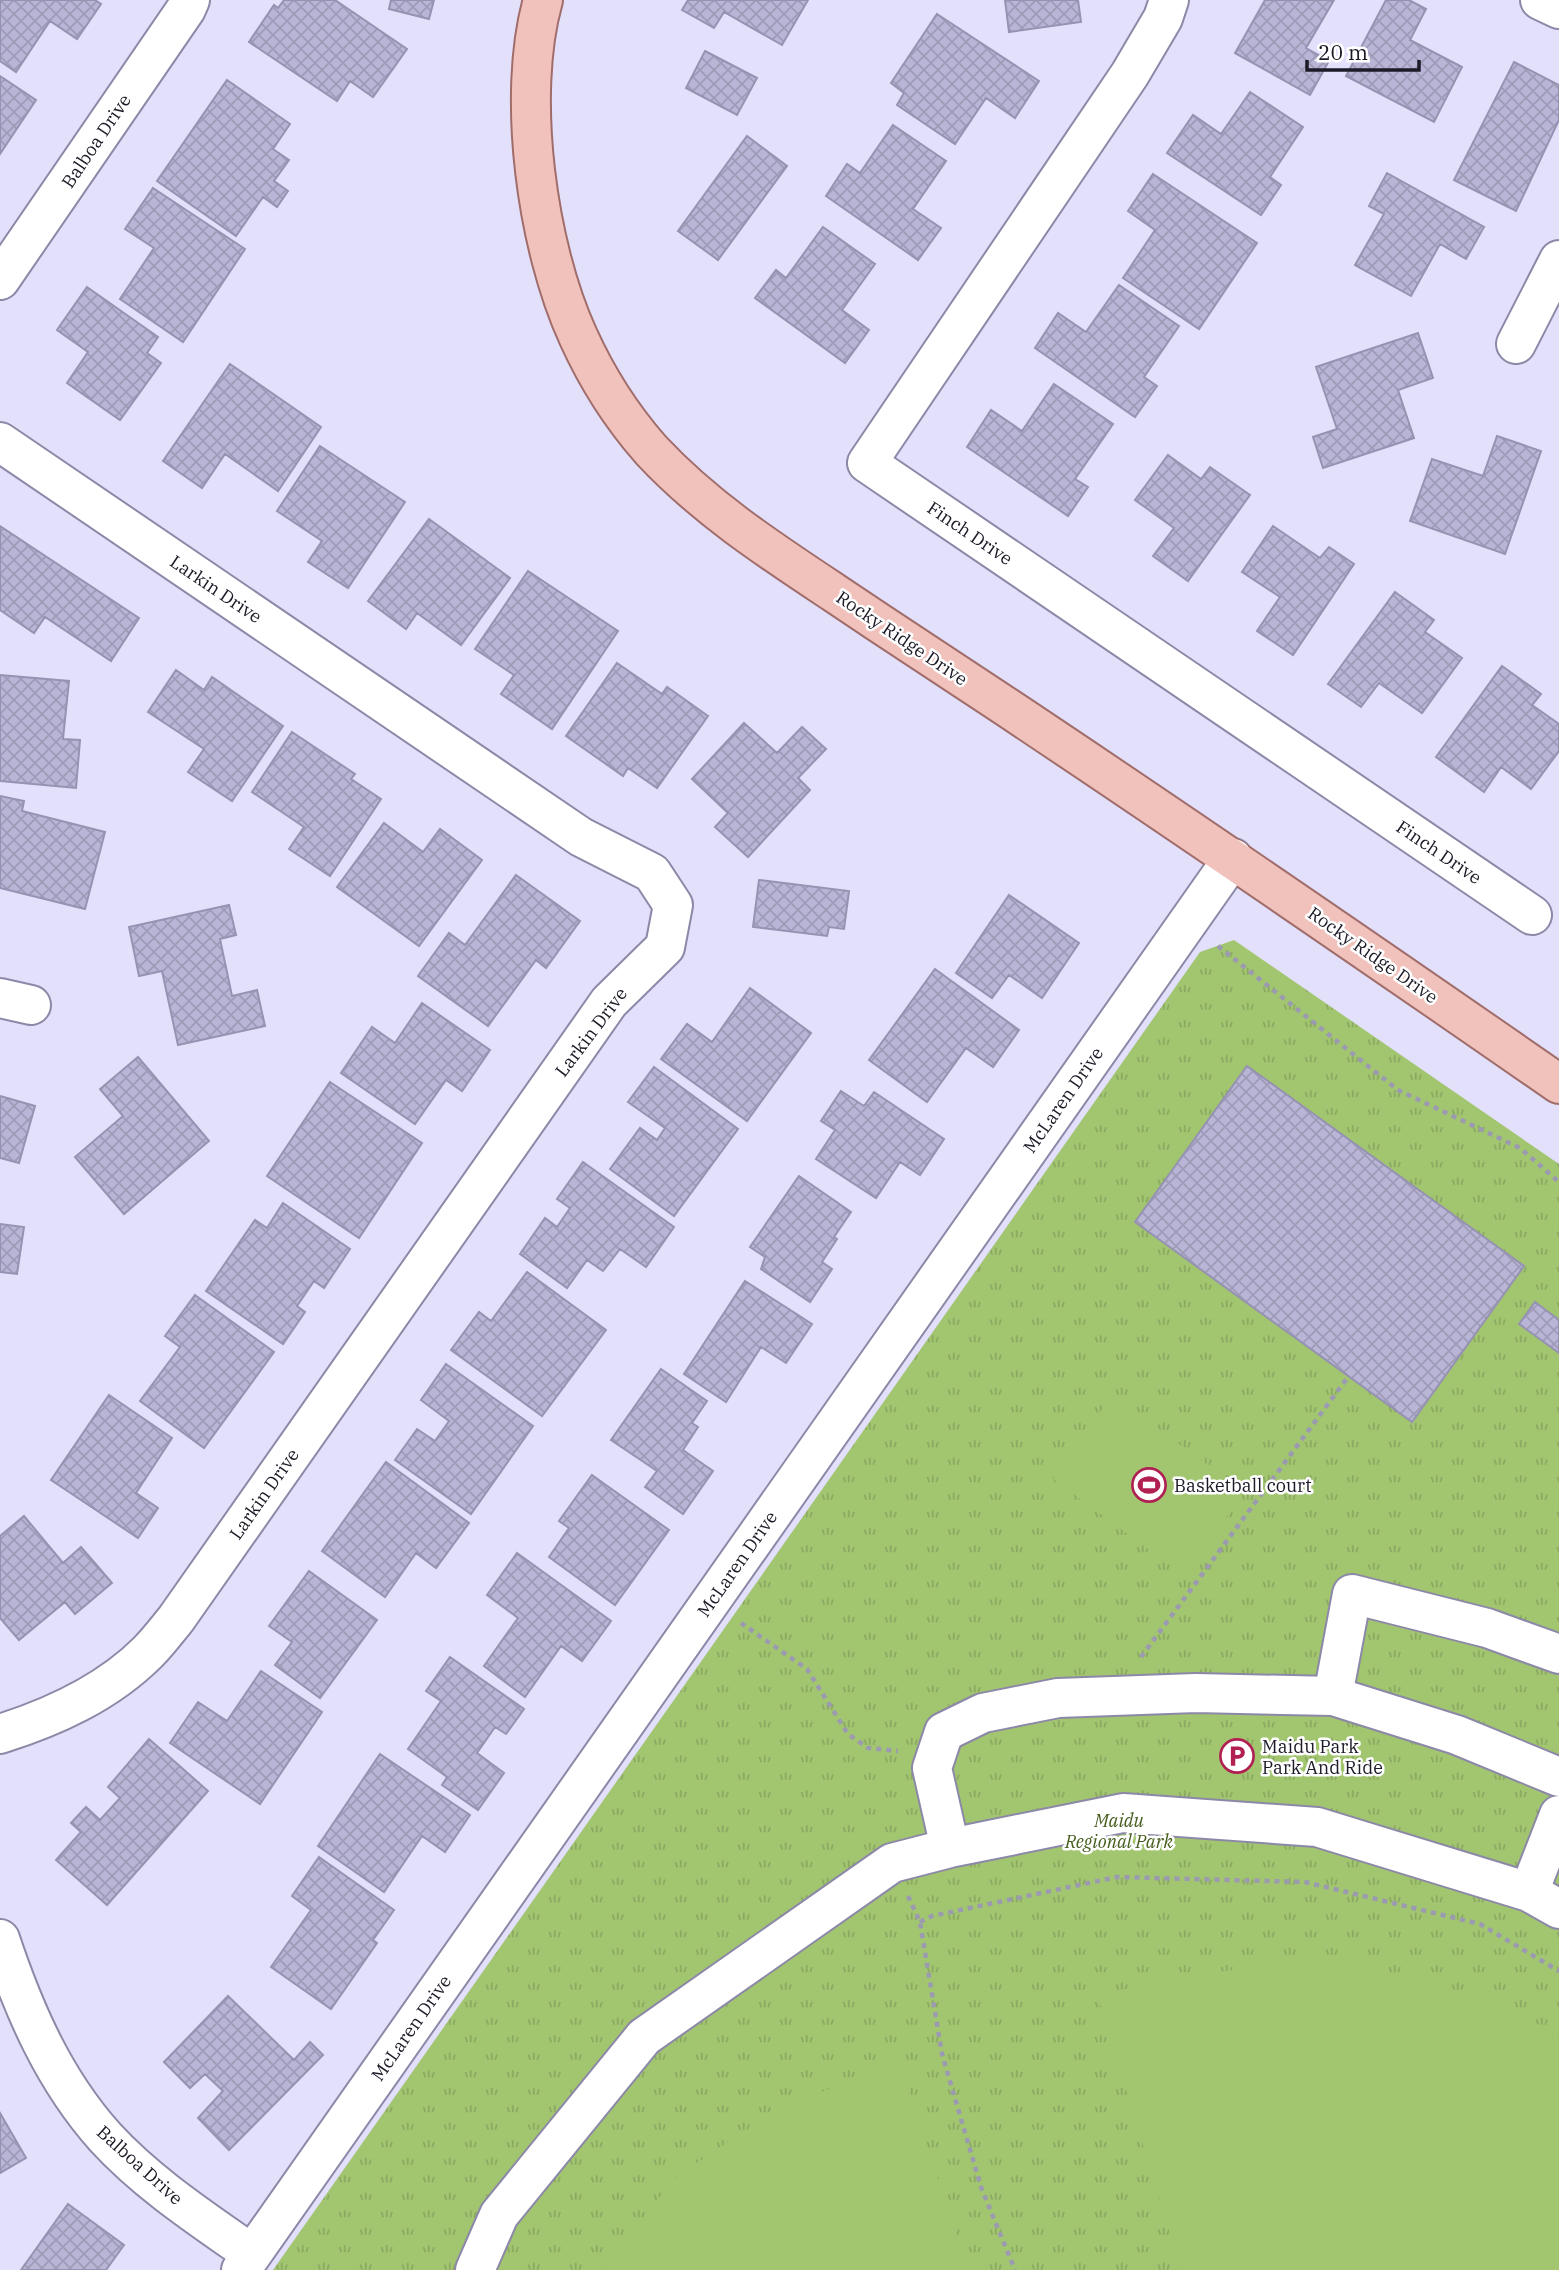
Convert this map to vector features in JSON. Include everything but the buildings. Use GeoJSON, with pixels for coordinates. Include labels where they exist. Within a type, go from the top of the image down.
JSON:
{"type":"FeatureCollection","features":[{"type":"Feature","properties":{"kind":"main road","name":"Rocky Ridge Drive"},"geometry":{"type":"LineString","coordinates":[[543,0],[532,61],[532,125],[540,202],[556,279],[578,337],[612,398],[650,449],[740,531],[1233,858],[1559,1084]]}},
{"type":"Feature","properties":{"kind":"street","name":"Balboa Drive"},"geometry":{"type":"LineString","coordinates":[[0,280],[190,0]]}},
{"type":"Feature","properties":{"kind":"street","name":"Finch Drive"},"geometry":{"type":"LineString","coordinates":[[1169,0],[1163,18],[1129,74],[867,463],[1532,915]]}},
{"type":"Feature","properties":{"kind":"street"},"geometry":{"type":"LineString","coordinates":[[1540,0],[1559,9]]}},
{"type":"Feature","properties":{"kind":"street"},"geometry":{"type":"LineString","coordinates":[[1516,344],[1559,260]]}},
{"type":"Feature","properties":{"kind":"street","name":"Larkin Drive"},"geometry":{"type":"LineString","coordinates":[[0,442],[581,838],[652,873],[673,905],[664,947],[609,1002],[176,1619],[147,1653],[113,1681],[74,1706],[0,1734]]}},
{"type":"Feature","properties":{"kind":"street","name":"McLaren Drive"},"geometry":{"type":"LineString","coordinates":[[247,2262],[1233,858]]}},
{"type":"Feature","properties":{"kind":"street"},"geometry":{"type":"LineString","coordinates":[[1333,1696],[1352,1594],[1487,1628],[1559,1654]]}},
{"type":"Feature","properties":{"kind":"street"},"geometry":{"type":"LineString","coordinates":[[950,1848],[932,1768],[944,1732],[983,1713],[1058,1698],[1196,1693],[1333,1696],[1457,1735],[1559,1777]]}},
{"type":"Feature","properties":{"kind":"street"},"geometry":{"type":"LineString","coordinates":[[475,2270],[499,2215],[644,2037],[892,1863],[950,1848],[1123,1813],[1317,1827],[1544,1900],[1559,1815]]}},
{"type":"Feature","properties":{"kind":"street","name":"Balboa Drive"},"geometry":{"type":"LineString","coordinates":[[0,1939],[7,1986],[69,2091],[106,2138],[247,2262]]}},
{"type":"Feature","properties":{"kind":"path"},"geometry":{"type":"LineString","coordinates":[[1215,944],[1398,1090],[1520,1148],[1559,1182]]}},
{"type":"Feature","properties":{"kind":"path"},"geometry":{"type":"LineString","coordinates":[[1138,1660],[1348,1377]]}},
{"type":"Feature","properties":{"kind":"path"},"geometry":{"type":"LineString","coordinates":[[740,1623],[807,1669],[848,1734],[868,1748],[899,1751],[904,1741]]}},
{"type":"Feature","properties":{"kind":"path"},"geometry":{"type":"LineString","coordinates":[[1016,2270],[981,2187],[942,2054],[920,1922],[932,1916],[1117,1877],[1305,1882],[1480,1924],[1559,1971]]}},
{"type":"Feature","properties":{"kind":"green space","name":"Maidu Regional Park"},"geometry":{"type":"Polygon","coordinates":[[[1234,940],[1559,1164],[1559,2270],[273,2270],[1200,952],[1234,940]]]}},
{"type":"Feature","properties":{"kind":"green space","name":"Basketball court"},"geometry":{"type":"Polygon","coordinates":[[[1112,1395],[1245,1492],[1183,1575],[1053,1479],[1112,1395]]]}},
{"type":"Feature","properties":{"kind":"green space"},"geometry":{"type":"Polygon","coordinates":[[[1345,1962],[1450,1988],[1527,2017],[1559,2038],[1559,2270],[1181,2270],[1097,1994],[1253,1966],[1345,1962]]]}},
{"type":"Feature","properties":{"kind":"green space"},"geometry":{"type":"Polygon","coordinates":[[[896,2056],[969,2270],[600,2270],[677,2176],[754,2125],[896,2056]]]}},
{"type":"Feature","properties":{"kind":"place","name":"Basketball court"},"geometry":{"type":"Point","coordinates":[1149,1485]}},
{"type":"Feature","properties":{"kind":"place","name":"Maidu Park Park And Ride"},"geometry":{"type":"Point","coordinates":[1237,1756]}}]}
